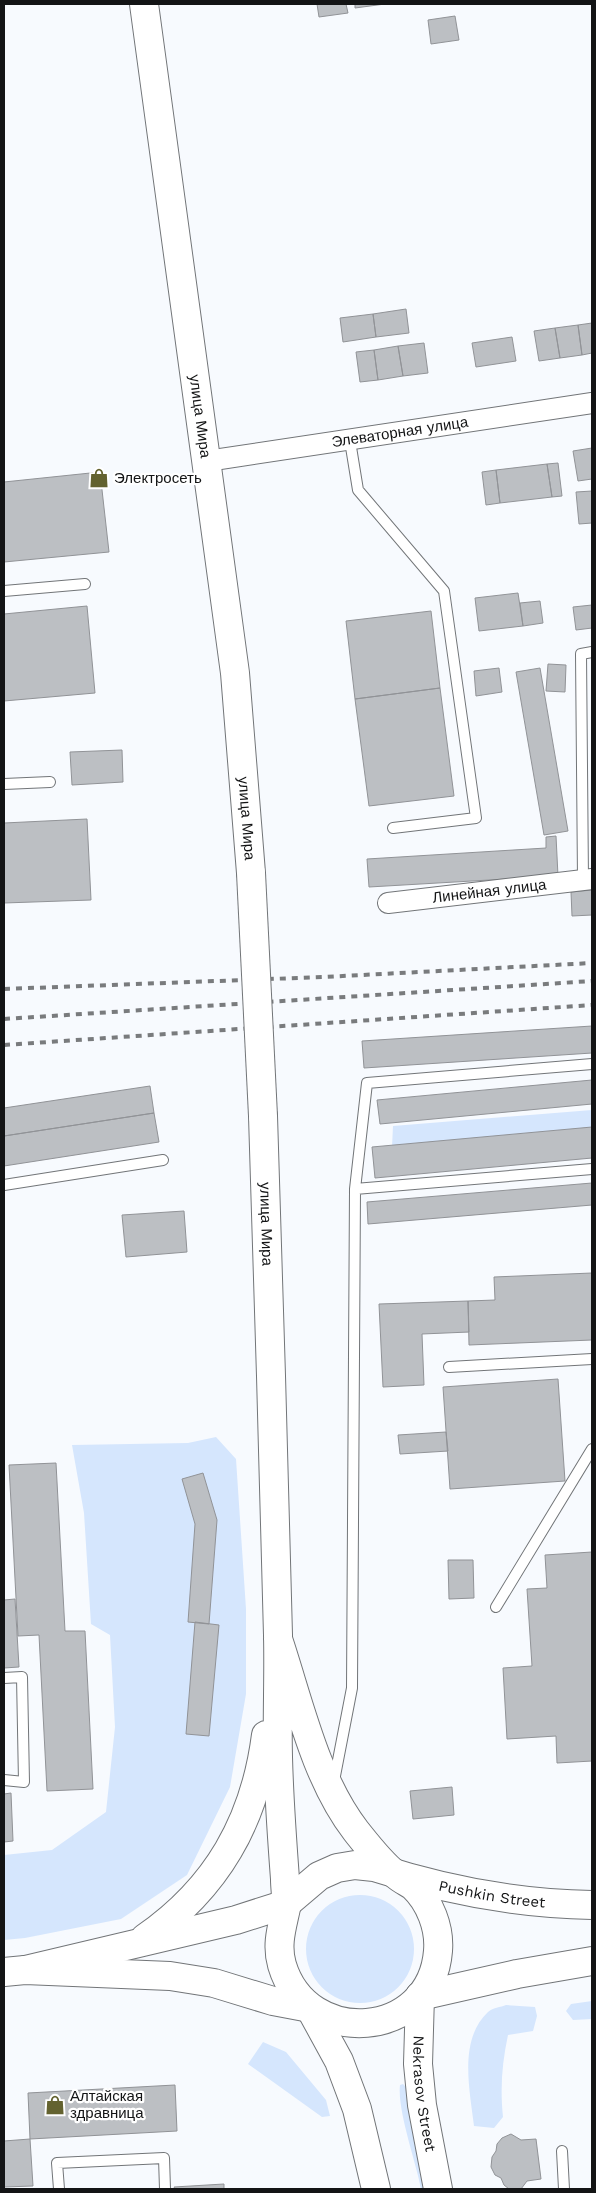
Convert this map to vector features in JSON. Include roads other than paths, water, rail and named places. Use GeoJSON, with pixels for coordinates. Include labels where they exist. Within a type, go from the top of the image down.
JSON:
{"type":"FeatureCollection","features":[{"type":"Feature","properties":{"kind":"main road","name":"улица Мира"},"geometry":{"type":"LineString","coordinates":[[144,4],[235,673],[251,873],[263,1116],[278,1639]]}},
{"type":"Feature","properties":{"kind":"main road"},"geometry":{"type":"LineString","coordinates":[[278,1639],[319,1766],[332,1792],[356,1832],[393,1873],[413,1886],[428,1905],[436,1928],[438,1951],[433,1974],[420,1996],[402,2012],[380,2022],[355,2024],[331,2020],[310,2008],[296,1994],[286,1977],[280,1959],[279,1939],[286,1904],[278,1755],[278,1639]]}},
{"type":"Feature","properties":{"kind":"main road"},"geometry":{"type":"LineString","coordinates":[[135,1945],[170,1921],[201,1889],[223,1862],[236,1835],[252,1798],[260,1770],[278,1639]]}},
{"type":"Feature","properties":{"kind":"main road"},"geometry":{"type":"LineString","coordinates":[[14,1971],[135,1945],[204,1928],[286,1904],[319,1876],[337,1868],[355,1865],[374,1867],[393,1873]]}},
{"type":"Feature","properties":{"kind":"main road","name":"Pushkin Street"},"geometry":{"type":"LineString","coordinates":[[393,1873],[488,1896],[554,1904],[592,1905]]}},
{"type":"Feature","properties":{"kind":"main road"},"geometry":{"type":"LineString","coordinates":[[420,1996],[517,1974],[592,1961]]}},
{"type":"Feature","properties":{"kind":"main road"},"geometry":{"type":"LineString","coordinates":[[14,1971],[170,1976],[214,1983],[273,2001],[310,2008]]}},
{"type":"Feature","properties":{"kind":"main road","name":"Nekrasov Street"},"geometry":{"type":"LineString","coordinates":[[420,1996],[418,2064],[422,2105],[438,2189]]}},
{"type":"Feature","properties":{"kind":"main road"},"geometry":{"type":"LineString","coordinates":[[310,2008],[339,2060],[351,2093],[376,2189]]}},
{"type":"Feature","properties":{"kind":"street","name":"Элеваторная улица"},"geometry":{"type":"LineString","coordinates":[[207,461],[350,441],[592,403]]}},
{"type":"Feature","properties":{"kind":"street","name":"Линейная улица"},"geometry":{"type":"LineString","coordinates":[[388,903],[588,879]]}},
{"type":"Feature","properties":{"kind":"lane"},"geometry":{"type":"LineString","coordinates":[[350,441],[358,490],[444,591],[476,818],[393,828]]}},
{"type":"Feature","properties":{"kind":"lane"},"geometry":{"type":"LineString","coordinates":[[4,591],[85,584]]}},
{"type":"Feature","properties":{"kind":"lane"},"geometry":{"type":"LineString","coordinates":[[588,879],[581,654],[592,652]]}},
{"type":"Feature","properties":{"kind":"lane"},"geometry":{"type":"LineString","coordinates":[[4,784],[50,782]]}},
{"type":"Feature","properties":{"kind":"lane"},"geometry":{"type":"LineString","coordinates":[[332,1792],[352,1688],[355,1189],[367,1083],[592,1064]]}},
{"type":"Feature","properties":{"kind":"lane"},"geometry":{"type":"LineString","coordinates":[[4,1185],[163,1160]]}},
{"type":"Feature","properties":{"kind":"lane"},"geometry":{"type":"LineString","coordinates":[[355,1189],[592,1169]]}},
{"type":"Feature","properties":{"kind":"lane"},"geometry":{"type":"LineString","coordinates":[[449,1367],[592,1359]]}},
{"type":"Feature","properties":{"kind":"lane"},"geometry":{"type":"LineString","coordinates":[[496,1607],[592,1449]]}},
{"type":"Feature","properties":{"kind":"lane"},"geometry":{"type":"LineString","coordinates":[[4,1678],[22,1677],[24,1782],[4,1780]]}},
{"type":"Feature","properties":{"kind":"lane"},"geometry":{"type":"LineString","coordinates":[[562,2151],[564,2189]]}},
{"type":"Feature","properties":{"kind":"lane"},"geometry":{"type":"LineString","coordinates":[[59,2189],[57,2163],[164,2158],[165,2189]]}},
{"type":"Feature","properties":{"kind":"railway"},"geometry":{"type":"LineString","coordinates":[[4,989],[323,977],[592,963]]}},
{"type":"Feature","properties":{"kind":"railway"},"geometry":{"type":"LineString","coordinates":[[4,1019],[592,981]]}},
{"type":"Feature","properties":{"kind":"railway"},"geometry":{"type":"LineString","coordinates":[[4,1045],[592,1005]]}},
{"type":"Feature","properties":{"kind":"place","name":"Электросеть"},"geometry":{"type":"Point","coordinates":[99,478]}},
{"type":"Feature","properties":{"kind":"place","name":"Алтайская здравница"},"geometry":{"type":"Point","coordinates":[55,2105]}}]}
